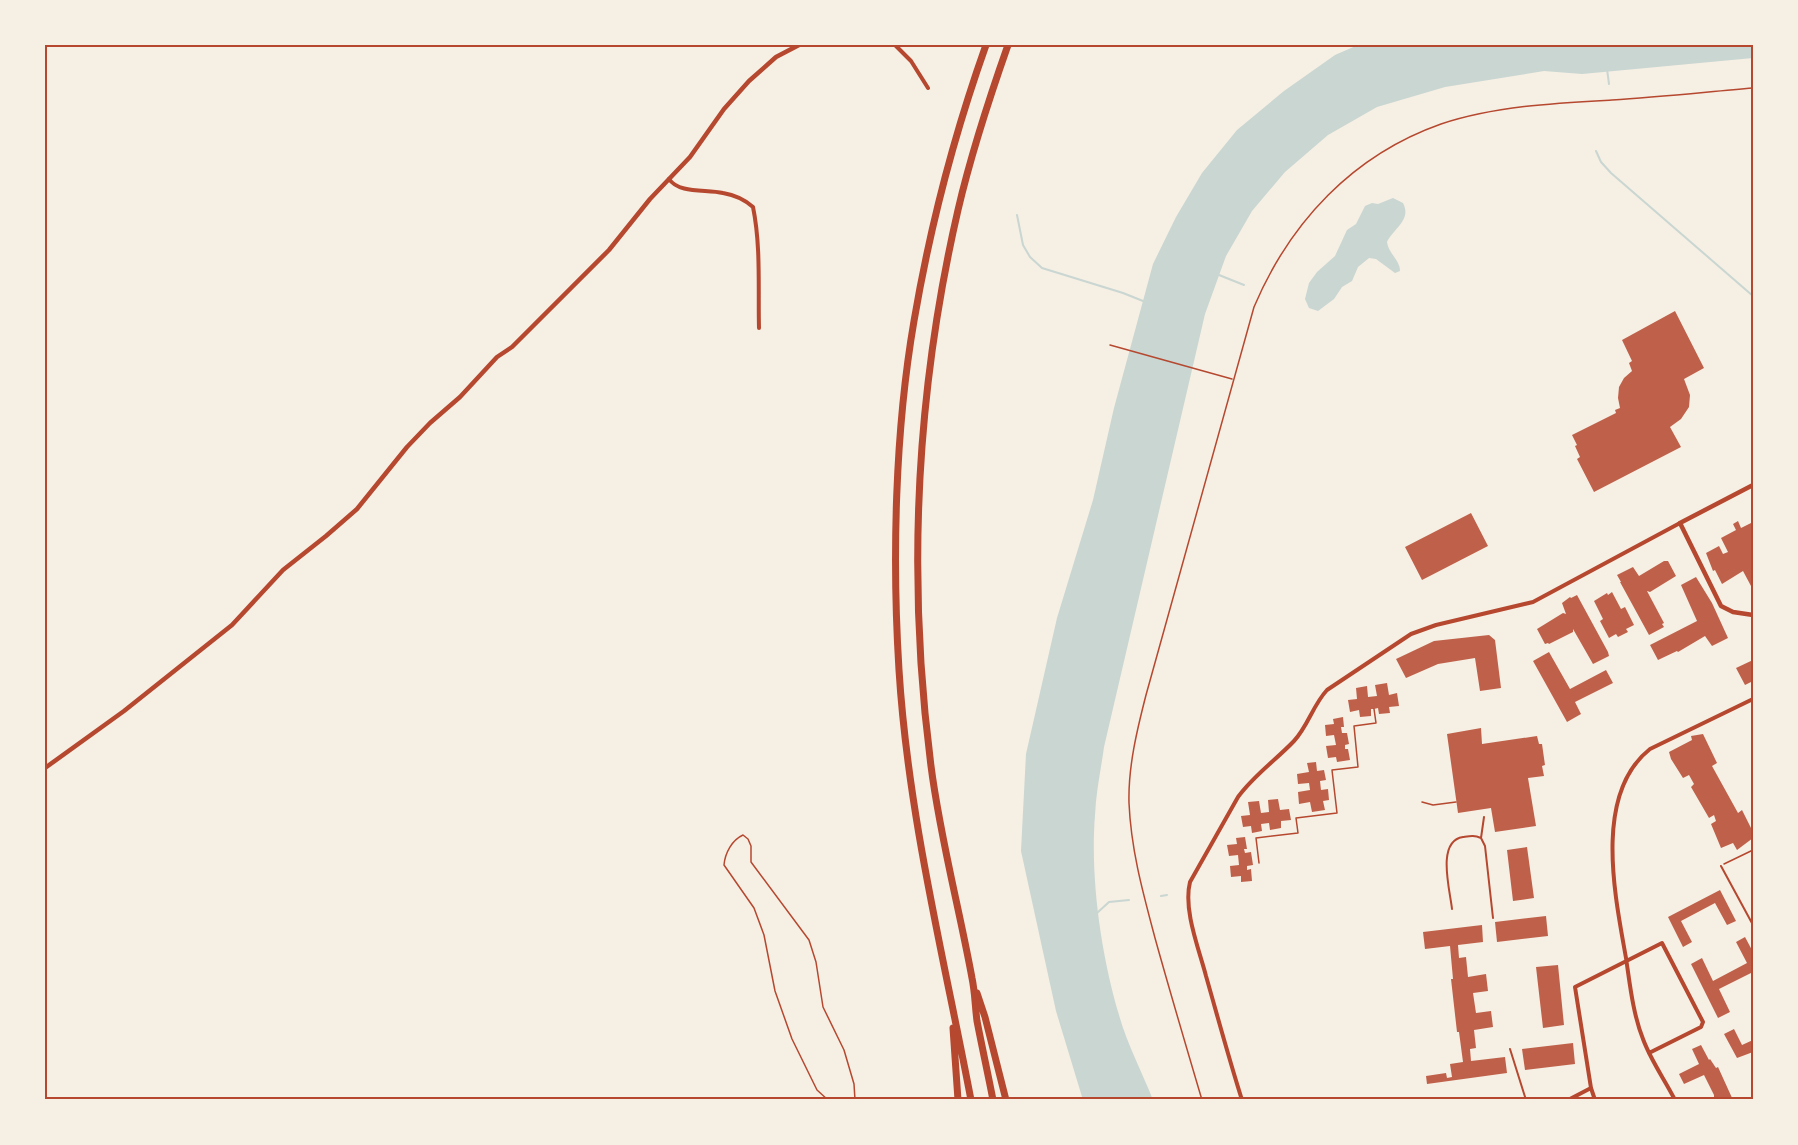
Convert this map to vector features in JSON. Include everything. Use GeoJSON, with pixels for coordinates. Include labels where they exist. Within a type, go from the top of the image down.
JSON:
{"type":"FeatureCollection","features":[{"type":"Feature","properties":{"kind":"highway"},"geometry":{"type":"LineString","coordinates":[[971,1100],[930,896],[909,765],[901,683],[896,557],[898,482],[908,364],[928,245],[960,123],[986,45]]}},
{"type":"Feature","properties":{"kind":"highway"},"geometry":{"type":"LineString","coordinates":[[993,1100],[977,1018],[973,982],[931,768],[918,612],[919,487],[932,351],[949,250],[972,158],[1008,45]]}},
{"type":"Feature","properties":{"kind":"highway"},"geometry":{"type":"LineString","coordinates":[[973,982],[986,1017],[1006,1100]]}},
{"type":"Feature","properties":{"kind":"highway"},"geometry":{"type":"LineString","coordinates":[[953,1016],[958,1100]]}},
{"type":"Feature","properties":{"kind":"street"},"geometry":{"type":"LineString","coordinates":[[45,768],[124,711],[232,625],[283,570],[357,509],[407,447],[430,423],[460,397],[497,357],[512,347],[609,250],[650,199],[690,157],[724,109],[748,81],[776,57],[799,45]]}},
{"type":"Feature","properties":{"kind":"street"},"geometry":{"type":"LineString","coordinates":[[895,45],[911,61],[928,88]]}},
{"type":"Feature","properties":{"kind":"street"},"geometry":{"type":"LineString","coordinates":[[669,179],[673,185],[685,189],[736,196],[753,207],[758,231],[759,328]]}},
{"type":"Feature","properties":{"kind":"street"},"geometry":{"type":"LineString","coordinates":[[1242,1100],[1203,966],[1188,898],[1191,882],[1247,784],[1296,740],[1327,690],[1398,641],[1436,625],[1533,602],[1753,485]]}},
{"type":"Feature","properties":{"kind":"street"},"geometry":{"type":"LineString","coordinates":[[1680,523],[1721,606],[1733,612],[1753,615]]}},
{"type":"Feature","properties":{"kind":"street"},"geometry":{"type":"LineString","coordinates":[[1675,1100],[1649,1053],[1640,1030],[1628,974],[1613,857],[1618,800],[1628,775],[1640,758],[1650,749],[1753,699]]}},
{"type":"Feature","properties":{"kind":"street"},"geometry":{"type":"LineString","coordinates":[[1595,1100],[1591,1088],[1575,987],[1662,943],[1703,1022],[1701,1027],[1649,1053]]}},
{"type":"Feature","properties":{"kind":"street"},"geometry":{"type":"LineString","coordinates":[[1568,1100],[1591,1088]]}},
{"type":"Feature","properties":{"kind":"lane"},"geometry":{"type":"LineString","coordinates":[[1484,817],[1481,838],[1485,846],[1492,918]]}},
{"type":"Feature","properties":{"kind":"lane"},"geometry":{"type":"LineString","coordinates":[[1452,909],[1447,858],[1449,846],[1457,838],[1475,836],[1481,838]]}},
{"type":"Feature","properties":{"kind":"lane"},"geometry":{"type":"LineString","coordinates":[[1720,866],[1753,925]]}},
{"type":"Feature","properties":{"kind":"lane"},"geometry":{"type":"LineString","coordinates":[[1510,1048],[1526,1100]]}},
{"type":"Feature","properties":{"kind":"path"},"geometry":{"type":"LineString","coordinates":[[1202,1100],[1140,882],[1131,824],[1133,750],[1141,713],[1254,307],[1265,281],[1294,233],[1329,193],[1371,159],[1414,136],[1452,121],[1533,106],[1753,88]]}},
{"type":"Feature","properties":{"kind":"path"},"geometry":{"type":"LineString","coordinates":[[1110,345],[1232,379]]}},
{"type":"Feature","properties":{"kind":"path"},"geometry":{"type":"LineString","coordinates":[[1259,862],[1256,838],[1298,833],[1296,818],[1337,813],[1332,770],[1358,767],[1354,726],[1376,723],[1374,709]]}},
{"type":"Feature","properties":{"kind":"path"},"geometry":{"type":"LineString","coordinates":[[1422,802],[1433,805],[1456,802]]}},
{"type":"Feature","properties":{"kind":"path"},"geometry":{"type":"LineString","coordinates":[[828,1100],[817,1090],[792,1039],[775,991],[764,935],[754,908],[723,865],[727,851],[738,837],[743,835],[751,846],[751,862],[809,940],[816,962],[823,1006],[844,1050],[854,1084],[855,1100]]}},
{"type":"Feature","properties":{"kind":"path"},"geometry":{"type":"LineString","coordinates":[[1728,863],[1753,850]]}},
{"type":"Feature","properties":{"kind":"shaded area"},"geometry":{"type":"Polygon","coordinates":[[[1358,45],[1753,45],[1753,58],[1582,74],[1544,71],[1445,87],[1377,107],[1328,135],[1285,172],[1252,211],[1226,256],[1205,314],[1104,747],[1096,798],[1094,864],[1102,942],[1122,1026],[1153,1100],[1083,1100],[1056,1011],[1021,851],[1026,754],[1057,618],[1093,500],[1114,408],[1153,264],[1176,217],[1202,173],[1237,130],[1284,91],[1335,55],[1358,45]]]}},
{"type":"Feature","properties":{"kind":"shaded area"},"geometry":{"type":"Polygon","coordinates":[[[1393,198],[1403,203],[1405,209],[1401,224],[1387,242],[1400,271],[1395,273],[1376,259],[1369,258],[1358,267],[1352,281],[1342,287],[1334,299],[1318,311],[1309,308],[1305,299],[1309,283],[1317,272],[1335,256],[1347,230],[1356,224],[1365,206],[1393,198]]]}},
{"type":"Feature","properties":{"kind":"building"},"geometry":{"type":"Polygon","coordinates":[[[1675,311],[1704,368],[1684,379],[1690,395],[1689,407],[1681,419],[1670,427],[1681,447],[1594,492],[1577,459],[1580,457],[1572,435],[1616,413],[1615,410],[1620,408],[1619,387],[1632,371],[1629,363],[1632,361],[1622,340],[1675,311]]]}},
{"type":"Feature","properties":{"kind":"building"},"geometry":{"type":"Polygon","coordinates":[[[1471,513],[1488,546],[1422,580],[1405,547],[1471,513]]]}},
{"type":"Feature","properties":{"kind":"building"},"geometry":{"type":"Polygon","coordinates":[[[1738,521],[1741,528],[1751,523],[1753,527],[1753,585],[1751,586],[1743,571],[1722,584],[1715,570],[1713,571],[1706,553],[1719,546],[1723,554],[1728,552],[1721,538],[1736,530],[1733,524],[1738,521]]]}},
{"type":"Feature","properties":{"kind":"building"},"geometry":{"type":"Polygon","coordinates":[[[1664,561],[1668,561],[1676,576],[1650,592],[1647,591],[1664,623],[1662,624],[1664,627],[1649,635],[1617,575],[1633,567],[1639,576],[1664,561]]]}},
{"type":"Feature","properties":{"kind":"building"},"geometry":{"type":"Polygon","coordinates":[[[1696,577],[1712,603],[1728,638],[1712,646],[1705,636],[1678,652],[1658,660],[1650,645],[1697,621],[1681,585],[1696,577]]]}},
{"type":"Feature","properties":{"kind":"building"},"geometry":{"type":"Polygon","coordinates":[[[1612,592],[1621,609],[1625,607],[1634,625],[1626,629],[1628,632],[1609,638],[1600,621],[1603,619],[1594,601],[1612,592]]]}},
{"type":"Feature","properties":{"kind":"building"},"geometry":{"type":"Polygon","coordinates":[[[1577,595],[1609,656],[1593,664],[1573,629],[1573,632],[1545,644],[1537,629],[1563,613],[1566,614],[1562,603],[1577,595]]]}},
{"type":"Feature","properties":{"kind":"building"},"geometry":{"type":"Polygon","coordinates":[[[1489,635],[1495,640],[1501,688],[1480,691],[1475,658],[1438,664],[1406,678],[1396,659],[1434,641],[1489,635]]]}},
{"type":"Feature","properties":{"kind":"building"},"geometry":{"type":"Polygon","coordinates":[[[1549,652],[1570,689],[1606,670],[1613,683],[1575,702],[1581,714],[1567,722],[1533,661],[1549,652]]]}},
{"type":"Feature","properties":{"kind":"building"},"geometry":{"type":"Polygon","coordinates":[[[1753,660],[1753,681],[1745,685],[1736,668],[1753,660]]]}},
{"type":"Feature","properties":{"kind":"building"},"geometry":{"type":"Polygon","coordinates":[[[1387,683],[1389,695],[1397,693],[1399,706],[1389,707],[1390,713],[1379,714],[1378,708],[1371,709],[1371,716],[1360,717],[1359,710],[1350,712],[1348,700],[1357,699],[1356,688],[1367,686],[1368,697],[1377,696],[1375,685],[1387,683]]]}},
{"type":"Feature","properties":{"kind":"building"},"geometry":{"type":"Polygon","coordinates":[[[1343,717],[1344,727],[1341,727],[1342,733],[1347,733],[1349,744],[1345,745],[1345,749],[1348,749],[1350,760],[1337,762],[1336,757],[1328,758],[1326,746],[1336,745],[1334,735],[1326,736],[1325,725],[1334,724],[1333,719],[1343,717]]]}},
{"type":"Feature","properties":{"kind":"building"},"geometry":{"type":"Polygon","coordinates":[[[1481,728],[1482,744],[1537,736],[1539,744],[1542,744],[1544,776],[1528,778],[1536,826],[1495,832],[1491,808],[1458,813],[1447,734],[1481,728]]]}},
{"type":"Feature","properties":{"kind":"building"},"geometry":{"type":"Polygon","coordinates":[[[1703,734],[1717,763],[1712,766],[1738,813],[1742,810],[1753,832],[1753,838],[1737,850],[1733,843],[1721,848],[1711,824],[1716,821],[1714,815],[1709,818],[1691,787],[1694,784],[1689,775],[1683,778],[1671,759],[1669,752],[1692,740],[1691,736],[1703,734]]]}},
{"type":"Feature","properties":{"kind":"building"},"geometry":{"type":"Polygon","coordinates":[[[1316,762],[1317,771],[1324,770],[1326,780],[1320,781],[1321,790],[1328,789],[1329,800],[1323,801],[1325,810],[1312,812],[1310,802],[1299,804],[1298,792],[1310,790],[1309,783],[1298,784],[1297,774],[1309,772],[1307,763],[1316,762]]]}},
{"type":"Feature","properties":{"kind":"building"},"geometry":{"type":"Polygon","coordinates":[[[1278,799],[1280,810],[1289,809],[1291,820],[1281,821],[1281,828],[1270,830],[1269,823],[1261,824],[1262,831],[1252,833],[1251,826],[1243,827],[1241,816],[1250,815],[1248,802],[1259,801],[1261,813],[1269,812],[1268,800],[1278,799]]]}},
{"type":"Feature","properties":{"kind":"building"},"geometry":{"type":"Polygon","coordinates":[[[1245,837],[1247,849],[1244,849],[1245,853],[1251,852],[1253,865],[1247,866],[1247,870],[1251,869],[1252,881],[1241,882],[1241,876],[1231,877],[1230,866],[1239,865],[1238,855],[1229,856],[1227,845],[1237,844],[1236,838],[1245,837]]]}},
{"type":"Feature","properties":{"kind":"building"},"geometry":{"type":"Polygon","coordinates":[[[1527,847],[1534,898],[1513,901],[1507,850],[1527,847]]]}},
{"type":"Feature","properties":{"kind":"building"},"geometry":{"type":"Polygon","coordinates":[[[1720,890],[1736,921],[1727,925],[1715,903],[1681,921],[1692,942],[1683,947],[1668,917],[1720,890]]]}},
{"type":"Feature","properties":{"kind":"building"},"geometry":{"type":"Polygon","coordinates":[[[1546,916],[1548,936],[1497,942],[1495,922],[1546,916]]]}},
{"type":"Feature","properties":{"kind":"building"},"geometry":{"type":"Polygon","coordinates":[[[1482,925],[1483,942],[1458,945],[1459,958],[1466,957],[1468,977],[1486,974],[1488,991],[1473,993],[1476,1013],[1491,1011],[1493,1027],[1474,1030],[1476,1048],[1470,1049],[1471,1061],[1505,1057],[1507,1073],[1427,1084],[1426,1076],[1446,1073],[1447,1078],[1452,1077],[1450,1064],[1463,1062],[1451,979],[1453,979],[1450,946],[1425,949],[1423,932],[1482,925]]]}},
{"type":"Feature","properties":{"kind":"building"},"geometry":{"type":"Polygon","coordinates":[[[1745,937],[1753,952],[1753,976],[1751,973],[1719,989],[1730,1012],[1718,1018],[1691,964],[1702,958],[1713,981],[1747,963],[1736,942],[1745,937]]]}},
{"type":"Feature","properties":{"kind":"building"},"geometry":{"type":"Polygon","coordinates":[[[1558,965],[1564,1025],[1543,1028],[1536,967],[1558,965]]]}},
{"type":"Feature","properties":{"kind":"building"},"geometry":{"type":"Polygon","coordinates":[[[1734,1029],[1742,1045],[1753,1040],[1753,1052],[1737,1058],[1724,1034],[1734,1029]]]}},
{"type":"Feature","properties":{"kind":"building"},"geometry":{"type":"Polygon","coordinates":[[[1573,1043],[1575,1064],[1525,1070],[1522,1049],[1573,1043]]]}},
{"type":"Feature","properties":{"kind":"building"},"geometry":{"type":"Polygon","coordinates":[[[1701,1045],[1709,1060],[1716,1068],[1718,1067],[1733,1100],[1710,1100],[1714,1098],[1714,1095],[1704,1075],[1684,1084],[1679,1074],[1699,1064],[1692,1049],[1701,1045]]]}},
{"type":"Feature","properties":{"kind":"waterway"},"geometry":{"type":"LineString","coordinates":[[1607,69],[1609,84]]}},
{"type":"Feature","properties":{"kind":"waterway"},"geometry":{"type":"LineString","coordinates":[[1596,151],[1601,162],[1611,173],[1753,296]]}},
{"type":"Feature","properties":{"kind":"waterway"},"geometry":{"type":"LineString","coordinates":[[1017,215],[1023,245],[1030,257],[1042,268],[1143,301]]}},
{"type":"Feature","properties":{"kind":"waterway"},"geometry":{"type":"LineString","coordinates":[[1219,275],[1244,285]]}},
{"type":"Feature","properties":{"kind":"waterway"},"geometry":{"type":"LineString","coordinates":[[1161,896],[1167,895]]}},
{"type":"Feature","properties":{"kind":"waterway"},"geometry":{"type":"LineString","coordinates":[[1097,913],[1109,902],[1129,900]]}}]}
